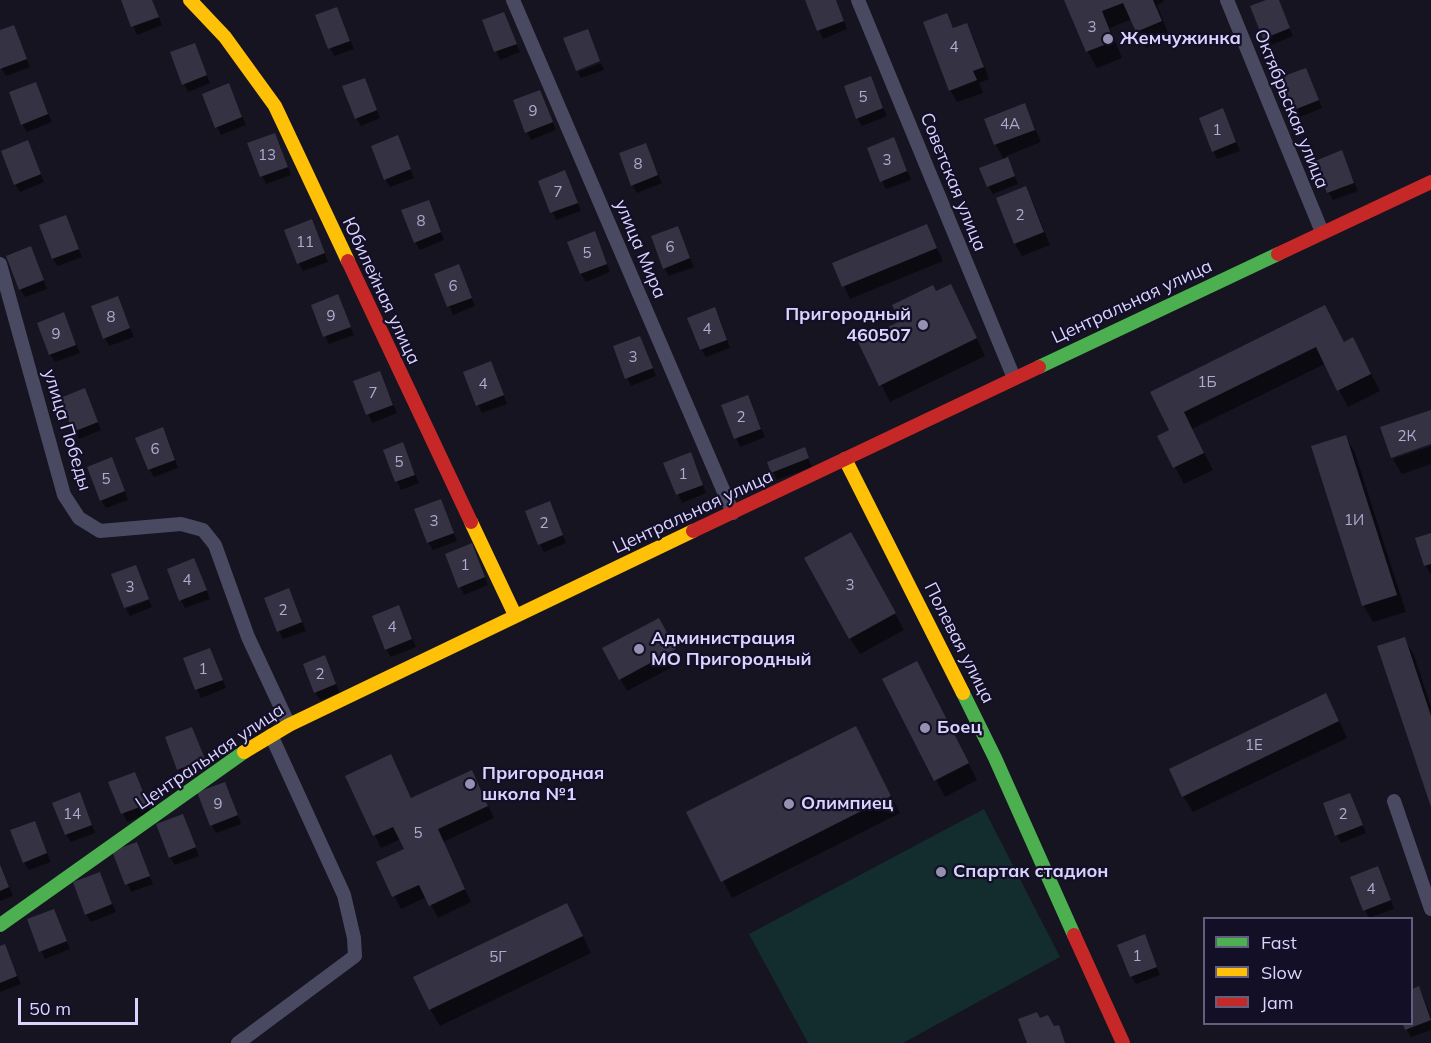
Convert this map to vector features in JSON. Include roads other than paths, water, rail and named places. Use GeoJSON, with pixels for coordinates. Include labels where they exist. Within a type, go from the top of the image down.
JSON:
{"type":"FeatureCollection","features":[{"type":"Feature","properties":{"kind":"street","name":"Юбилейная улица"},"geometry":{"type":"LineString","coordinates":[[189,0],[208,16],[231,43],[274,106],[515,615]]}},
{"type":"Feature","properties":{"kind":"street","name":"улица Мира"},"geometry":{"type":"LineString","coordinates":[[513,0],[733,513]]}},
{"type":"Feature","properties":{"kind":"street","name":"Советская улица"},"geometry":{"type":"LineString","coordinates":[[858,0],[1014,378]]}},
{"type":"Feature","properties":{"kind":"street","name":"Октябрьская улица"},"geometry":{"type":"LineString","coordinates":[[1227,0],[1322,232]]}},
{"type":"Feature","properties":{"kind":"street","name":"Центральная улица"},"geometry":{"type":"LineString","coordinates":[[0,926],[271,735],[289,725],[515,615],[1431,182]]}},
{"type":"Feature","properties":{"kind":"street","name":"улица Победы"},"geometry":{"type":"LineString","coordinates":[[0,264],[64,495],[79,518],[100,531],[181,524],[203,530],[216,545],[248,637],[289,725]]}},
{"type":"Feature","properties":{"kind":"street","name":"Полевая улица"},"geometry":{"type":"LineString","coordinates":[[845,459],[996,758],[1123,1043]]}},
{"type":"Feature","properties":{"kind":"street"},"geometry":{"type":"LineString","coordinates":[[238,1043],[355,956],[353,930],[344,895],[271,735]]}},
{"type":"Feature","properties":{"kind":"street"},"geometry":{"type":"LineString","coordinates":[[1394,801],[1431,909]]}},
{"type":"Feature","properties":{"kind":"place","name":"Жемчужинка"},"geometry":{"type":"Point","coordinates":[1108,39]}},
{"type":"Feature","properties":{"kind":"place","name":"Пригородный 460507"},"geometry":{"type":"Point","coordinates":[923,325]}},
{"type":"Feature","properties":{"kind":"place","name":"Администрация МО Пригородный"},"geometry":{"type":"Point","coordinates":[639,649]}},
{"type":"Feature","properties":{"kind":"place","name":"Боец"},"geometry":{"type":"Point","coordinates":[925,728]}},
{"type":"Feature","properties":{"kind":"place","name":"Пригородная школа №1"},"geometry":{"type":"Point","coordinates":[470,784]}},
{"type":"Feature","properties":{"kind":"place","name":"Олимпиец"},"geometry":{"type":"Point","coordinates":[789,804]}},
{"type":"Feature","properties":{"kind":"place","name":"Спартак стадион"},"geometry":{"type":"Point","coordinates":[941,872]}}]}
